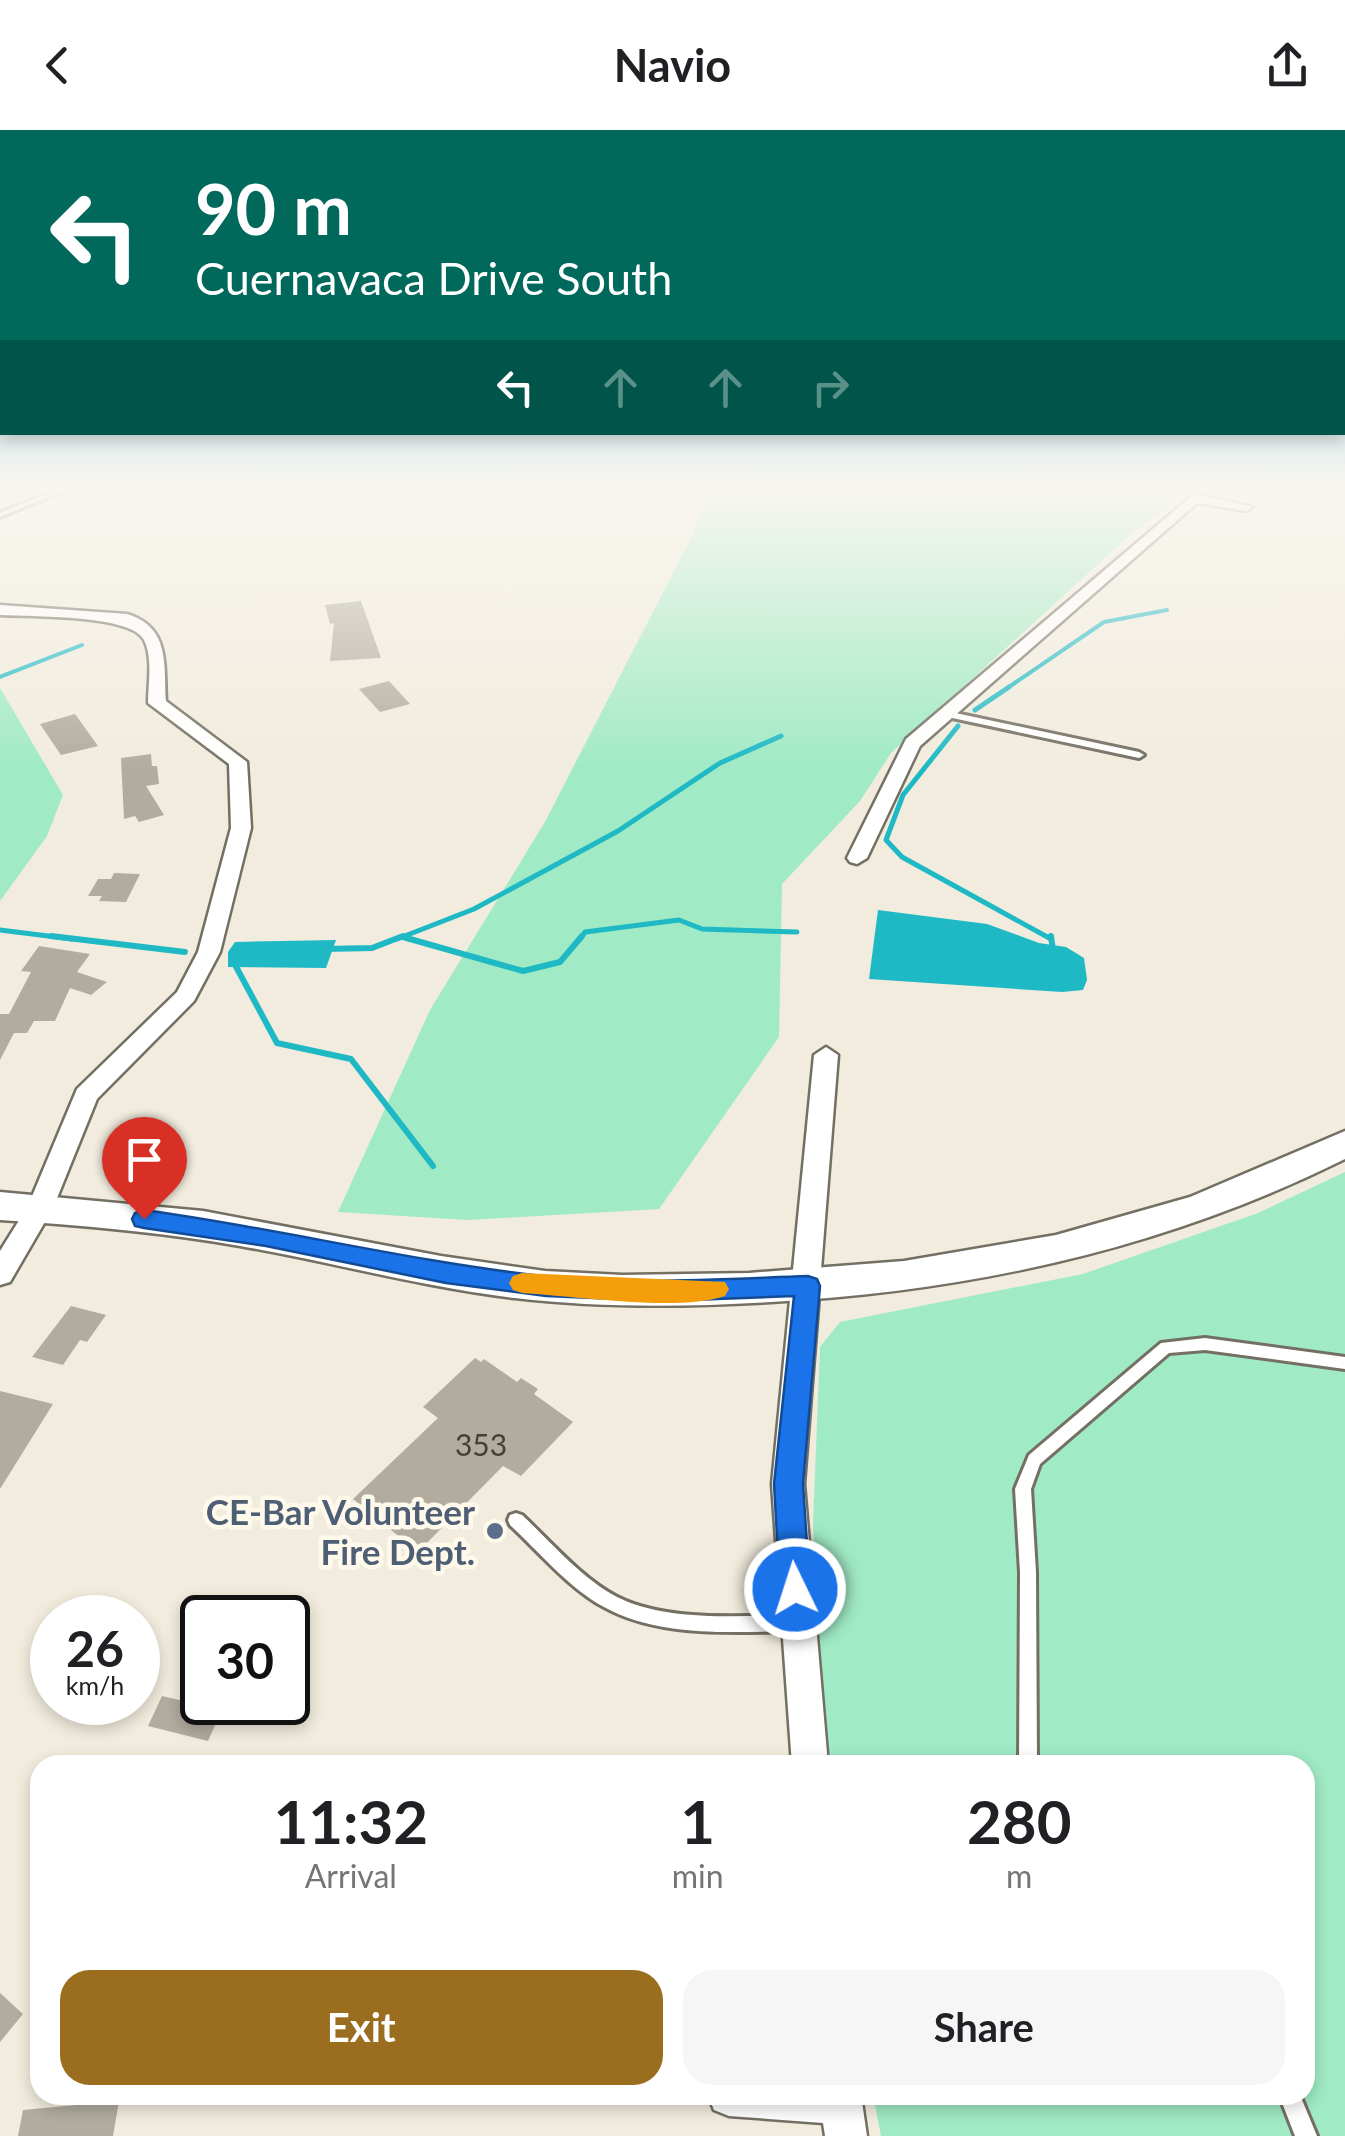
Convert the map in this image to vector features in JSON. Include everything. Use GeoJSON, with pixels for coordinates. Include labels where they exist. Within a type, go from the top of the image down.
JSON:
{"type":"FeatureCollection","features":[{"type":"Feature","properties":{"kind":"street"},"geometry":{"type":"LineString","coordinates":[[858,858],[912,743],[1097,583]]}},
{"type":"Feature","properties":{"kind":"street"},"geometry":{"type":"LineString","coordinates":[[0,610],[127,619],[144,625],[156,640],[157,704],[238,762],[240,828],[208,952],[186,996],[86,1095],[40,1208],[0,1274]]}},
{"type":"Feature","properties":{"kind":"street"},"geometry":{"type":"LineString","coordinates":[[809,1755],[788,1484],[826,1055]]}},
{"type":"Feature","properties":{"kind":"street"},"geometry":{"type":"LineString","coordinates":[[0,1206],[231,1231],[446,1273],[546,1286],[664,1291],[808,1286],[909,1276],[1071,1249],[1222,1202],[1290,1174],[1345,1144]]}},
{"type":"Feature","properties":{"kind":"street"},"geometry":{"type":"LineString","coordinates":[[800,2105],[842,2111]]}},
{"type":"Feature","properties":{"kind":"lane"},"geometry":{"type":"LineString","coordinates":[[946,714],[1138,755]]}},
{"type":"Feature","properties":{"kind":"lane"},"geometry":{"type":"LineString","coordinates":[[1028,1755],[1028,1572],[1023,1490],[1034,1460],[1166,1346],[1206,1344],[1345,1363]]}},
{"type":"Feature","properties":{"kind":"lane"},"geometry":{"type":"LineString","coordinates":[[516,1520],[610,1602],[658,1616],[714,1624],[797,1624]]}},
{"type":"Feature","properties":{"kind":"lane"},"geometry":{"type":"LineString","coordinates":[[1293,2105],[1306,2136]]}},
{"type":"Feature","properties":{"kind":"green space"},"geometry":{"type":"Polygon","coordinates":[[[668,583],[1078,583],[891,753],[860,801],[782,884],[779,1037],[659,1209],[468,1220],[338,1212],[430,1010],[545,822],[668,583]]]}},
{"type":"Feature","properties":{"kind":"green space"},"geometry":{"type":"Polygon","coordinates":[[[0,688],[63,795],[47,836],[0,901],[0,688]]]}},
{"type":"Feature","properties":{"kind":"green space"},"geometry":{"type":"Polygon","coordinates":[[[1345,1172],[1345,2136],[881,2136],[875,2105],[1315,2105],[1315,1755],[829,1755],[819,1656],[813,1524],[820,1347],[840,1322],[1083,1274],[1258,1213],[1345,1172]]]}},
{"type":"Feature","properties":{"kind":"water"},"geometry":{"type":"Polygon","coordinates":[[[878,910],[987,924],[1039,943],[1066,947],[1084,958],[1087,980],[1083,990],[1062,992],[869,979],[878,910]]]}},
{"type":"Feature","properties":{"kind":"water"},"geometry":{"type":"Polygon","coordinates":[[[336,940],[326,968],[228,967],[228,952],[235,942],[336,940]]]}},
{"type":"Feature","properties":{"kind":"building"},"geometry":{"type":"Polygon","coordinates":[[[361,601],[381,658],[330,661],[334,623],[330,624],[325,605],[361,601]]]}},
{"type":"Feature","properties":{"kind":"building"},"geometry":{"type":"Polygon","coordinates":[[[389,681],[410,704],[380,712],[359,689],[389,681]]]}},
{"type":"Feature","properties":{"kind":"building"},"geometry":{"type":"Polygon","coordinates":[[[75,714],[98,746],[61,755],[40,724],[75,714]]]}},
{"type":"Feature","properties":{"kind":"building"},"geometry":{"type":"Polygon","coordinates":[[[151,754],[159,784],[146,786],[164,815],[139,822],[135,816],[124,819],[121,758],[151,754]]]}},
{"type":"Feature","properties":{"kind":"building"},"geometry":{"type":"Polygon","coordinates":[[[114,873],[140,874],[126,902],[99,901],[102,896],[88,896],[98,879],[111,879],[114,873]]]}},
{"type":"Feature","properties":{"kind":"building"},"geometry":{"type":"Polygon","coordinates":[[[39,946],[90,954],[77,972],[107,982],[91,995],[70,988],[55,1021],[34,1021],[27,1033],[14,1033],[0,1060],[0,1014],[9,1014],[31,972],[21,971],[39,946]]]}},
{"type":"Feature","properties":{"kind":"building"},"geometry":{"type":"Polygon","coordinates":[[[71,1306],[106,1315],[87,1342],[80,1340],[63,1365],[32,1357],[71,1306]]]}},
{"type":"Feature","properties":{"kind":"building"},"geometry":{"type":"Polygon","coordinates":[[[475,1358],[481,1362],[484,1359],[517,1382],[521,1378],[538,1389],[534,1394],[573,1422],[521,1476],[503,1466],[418,1552],[353,1499],[438,1418],[423,1407],[475,1358]]]}},
{"type":"Feature","properties":{"kind":"building"},"geometry":{"type":"Polygon","coordinates":[[[0,1391],[53,1404],[0,1489],[0,1391]]]}},
{"type":"Feature","properties":{"kind":"building"},"geometry":{"type":"Polygon","coordinates":[[[162,1696],[180,1700],[180,1725],[215,1725],[208,1741],[148,1726],[160,1725],[162,1696]]]}},
{"type":"Feature","properties":{"kind":"building"},"geometry":{"type":"Polygon","coordinates":[[[0,1993],[23,2014],[0,2042],[0,1993]]]}},
{"type":"Feature","properties":{"kind":"building"},"geometry":{"type":"Polygon","coordinates":[[[118,2105],[113,2136],[18,2136],[23,2110],[118,2105]]]}},
{"type":"Feature","properties":{"kind":"waterway"},"geometry":{"type":"LineString","coordinates":[[1006,689],[1104,622],[1167,610]]}},
{"type":"Feature","properties":{"kind":"waterway"},"geometry":{"type":"LineString","coordinates":[[0,677],[82,645]]}},
{"type":"Feature","properties":{"kind":"waterway"},"geometry":{"type":"LineString","coordinates":[[975,710],[1009,687]]}},
{"type":"Feature","properties":{"kind":"waterway"},"geometry":{"type":"LineString","coordinates":[[958,726],[903,795],[886,840],[902,857],[1051,939]]}},
{"type":"Feature","properties":{"kind":"waterway"},"geometry":{"type":"LineString","coordinates":[[397,939],[474,909],[618,831],[720,763],[781,736]]}},
{"type":"Feature","properties":{"kind":"waterway"},"geometry":{"type":"LineString","coordinates":[[580,939],[585,932],[679,920],[702,929],[797,932]]}},
{"type":"Feature","properties":{"kind":"waterway"},"geometry":{"type":"LineString","coordinates":[[0,930],[72,939]]}},
{"type":"Feature","properties":{"kind":"waterway"},"geometry":{"type":"LineString","coordinates":[[51,936],[185,952]]}},
{"type":"Feature","properties":{"kind":"waterway"},"geometry":{"type":"LineString","coordinates":[[325,949],[372,948],[403,936]]}},
{"type":"Feature","properties":{"kind":"waterway"},"geometry":{"type":"LineString","coordinates":[[409,939],[403,937],[523,971],[560,962],[582,936]]}},
{"type":"Feature","properties":{"kind":"waterway"},"geometry":{"type":"LineString","coordinates":[[1051,936],[1053,951]]}},
{"type":"Feature","properties":{"kind":"waterway"},"geometry":{"type":"LineString","coordinates":[[233,961],[277,1043],[351,1059],[433,1166]]}},
{"type":"Feature","properties":{"kind":"slow traffic"},"geometry":{"type":"LineString","coordinates":[[522,1283],[664,1291],[716,1289]]}},
{"type":"Feature","properties":{"kind":"place","name":"CE-Bar Volunteer Fire Dept."},"geometry":{"type":"Point","coordinates":[495,1531]}},
{"type":"Feature","properties":{"kind":"route"},"geometry":{"type":"LineString","coordinates":[[144,1219],[266,1236],[446,1273],[546,1286],[664,1291],[808,1286],[788,1484],[795,1589]]}}]}
